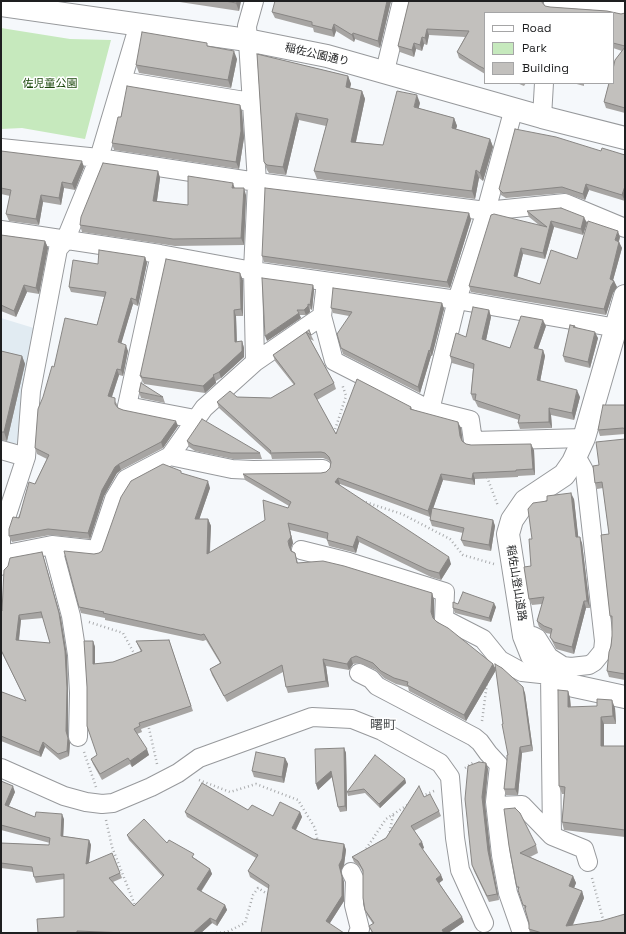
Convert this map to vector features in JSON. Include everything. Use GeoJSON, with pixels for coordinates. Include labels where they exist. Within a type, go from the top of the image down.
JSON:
{"type":"FeatureCollection","features":[{"type":"Feature","properties":{"kind":"street"},"geometry":{"type":"LineString","coordinates":[[254,1],[247,26],[247,40],[257,182],[254,271],[255,362]]}},
{"type":"Feature","properties":{"kind":"street"},"geometry":{"type":"LineString","coordinates":[[385,71],[402,1]]}},
{"type":"Feature","properties":{"kind":"street","name":"稲佐公園通り"},"geometry":{"type":"LineString","coordinates":[[1,5],[247,40],[327,56],[385,71],[542,117],[625,138]]}},
{"type":"Feature","properties":{"kind":"street"},"geometry":{"type":"LineString","coordinates":[[552,6],[611,7],[625,10]]}},
{"type":"Feature","properties":{"kind":"street"},"geometry":{"type":"LineString","coordinates":[[139,24],[99,158],[65,241],[58,249],[31,391],[26,456],[1,533],[1,549],[52,545],[97,550],[114,498],[126,479],[170,456],[204,408],[255,362],[322,316]]}},
{"type":"Feature","properties":{"kind":"street"},"geometry":{"type":"LineString","coordinates":[[122,82],[251,102]]}},
{"type":"Feature","properties":{"kind":"street"},"geometry":{"type":"LineString","coordinates":[[542,117],[544,84]]}},
{"type":"Feature","properties":{"kind":"street"},"geometry":{"type":"LineString","coordinates":[[430,410],[457,300],[486,211],[514,108]]}},
{"type":"Feature","properties":{"kind":"street"},"geometry":{"type":"LineString","coordinates":[[1,148],[99,158],[257,182],[486,211],[565,203],[625,228]]}},
{"type":"Feature","properties":{"kind":"street"},"geometry":{"type":"LineString","coordinates":[[1,230],[65,241],[160,254],[254,271],[457,300],[617,328]]}},
{"type":"Feature","properties":{"kind":"street"},"geometry":{"type":"LineString","coordinates":[[160,254],[127,406],[195,419]]}},
{"type":"Feature","properties":{"kind":"street"},"geometry":{"type":"LineString","coordinates":[[326,282],[322,316],[334,361],[430,410],[470,420],[473,441],[584,438]]}},
{"type":"Feature","properties":{"kind":"street","name":"稲佐山登山道路"},"geometry":{"type":"LineString","coordinates":[[625,296],[584,438],[575,459],[564,475],[525,501],[512,520],[508,534],[524,636],[532,656],[550,675],[574,686],[625,697]]}},
{"type":"Feature","properties":{"kind":"street"},"geometry":{"type":"LineString","coordinates":[[1,450],[26,456]]}},
{"type":"Feature","properties":{"kind":"street"},"geometry":{"type":"LineString","coordinates":[[170,456],[232,469],[323,469]]}},
{"type":"Feature","properties":{"kind":"street"},"geometry":{"type":"LineString","coordinates":[[524,636],[534,636],[537,638],[549,657],[563,666],[571,667],[590,665],[603,651],[604,641],[584,472],[580,464],[575,459]]}},
{"type":"Feature","properties":{"kind":"street"},"geometry":{"type":"LineString","coordinates":[[52,545],[72,616],[79,693],[78,737]]}},
{"type":"Feature","properties":{"kind":"street"},"geometry":{"type":"LineString","coordinates":[[301,550],[348,562],[445,592],[444,619],[482,639],[500,660],[522,672],[550,675],[552,836]]}},
{"type":"Feature","properties":{"kind":"street"},"geometry":{"type":"LineString","coordinates":[[359,673],[371,679],[376,686],[474,737],[499,765],[495,802],[501,855],[508,893],[522,933]]}},
{"type":"Feature","properties":{"kind":"street"},"geometry":{"type":"LineString","coordinates":[[1,768],[64,796],[86,802],[102,804],[113,803],[138,793],[178,773],[199,758],[312,717],[352,719],[382,731],[440,763],[450,777],[455,838],[460,870],[484,923]]}},
{"type":"Feature","properties":{"kind":"street"},"geometry":{"type":"LineString","coordinates":[[496,806],[522,805],[552,836],[584,849],[588,862]]}},
{"type":"Feature","properties":{"kind":"street"},"geometry":{"type":"LineString","coordinates":[[351,872],[355,880],[354,905],[360,929],[358,933]]}},
{"type":"Feature","properties":{"kind":"path"},"geometry":{"type":"LineString","coordinates":[[487,476],[508,534]]}},
{"type":"Feature","properties":{"kind":"path"},"geometry":{"type":"LineString","coordinates":[[360,500],[402,514],[444,535],[450,539],[463,555],[514,570]]}},
{"type":"Feature","properties":{"kind":"path"},"geometry":{"type":"LineString","coordinates":[[72,616],[123,633],[129,641],[139,662]]}},
{"type":"Feature","properties":{"kind":"path"},"geometry":{"type":"LineString","coordinates":[[480,742],[487,682],[500,660]]}},
{"type":"Feature","properties":{"kind":"path"},"geometry":{"type":"LineString","coordinates":[[148,720],[158,769]]}},
{"type":"Feature","properties":{"kind":"path"},"geometry":{"type":"LineString","coordinates":[[78,737],[102,804],[112,847],[135,907],[139,912]]}},
{"type":"Feature","properties":{"kind":"path"},"geometry":{"type":"LineString","coordinates":[[178,773],[230,792],[256,784],[298,800],[315,828],[319,851]]}},
{"type":"Feature","properties":{"kind":"path"},"geometry":{"type":"LineString","coordinates":[[351,872],[386,819],[403,807]]}},
{"type":"Feature","properties":{"kind":"path"},"geometry":{"type":"LineString","coordinates":[[392,843],[389,836],[393,814]]}},
{"type":"Feature","properties":{"kind":"path"},"geometry":{"type":"LineString","coordinates":[[588,862],[604,926]]}},
{"type":"Feature","properties":{"kind":"path"},"geometry":{"type":"LineString","coordinates":[[216,933],[227,932],[245,923],[253,895],[258,888],[270,896]]}},
{"type":"Feature","properties":{"kind":"shaded area"},"geometry":{"type":"Polygon","coordinates":[[[1,318],[37,329],[19,442],[10,446],[1,443],[1,318]]]}},
{"type":"Feature","properties":{"kind":"green space","name":"佐児童公園"},"geometry":{"type":"Polygon","coordinates":[[[1,28],[70,39],[111,40],[85,139],[22,128],[1,129],[1,28]]]}},
{"type":"Feature","properties":{"kind":"building"},"geometry":{"type":"Polygon","coordinates":[[[225,1],[237,1],[236,3],[225,1]]]}},
{"type":"Feature","properties":{"kind":"building"},"geometry":{"type":"Polygon","coordinates":[[[275,1],[387,1],[378,41],[353,33],[352,35],[334,24],[332,30],[312,25],[312,22],[272,12],[275,1]]]}},
{"type":"Feature","properties":{"kind":"building"},"geometry":{"type":"Polygon","coordinates":[[[409,1],[541,1],[545,6],[550,7],[612,12],[484,12],[484,68],[457,52],[469,31],[427,29],[425,38],[422,37],[420,45],[414,43],[412,50],[398,46],[409,1]]]}},
{"type":"Feature","properties":{"kind":"building"},"geometry":{"type":"Polygon","coordinates":[[[614,12],[625,13],[625,46],[614,43],[614,12]]]}},
{"type":"Feature","properties":{"kind":"building"},"geometry":{"type":"Polygon","coordinates":[[[142,32],[207,43],[207,46],[234,51],[228,80],[136,65],[142,32]]]}},
{"type":"Feature","properties":{"kind":"building"},"geometry":{"type":"Polygon","coordinates":[[[625,47],[625,108],[604,102],[609,84],[614,84],[615,60],[625,47]]]}},
{"type":"Feature","properties":{"kind":"building"},"geometry":{"type":"Polygon","coordinates":[[[257,54],[348,76],[346,87],[362,91],[351,142],[383,145],[397,91],[417,95],[414,107],[454,118],[452,128],[490,139],[480,173],[476,170],[472,191],[314,171],[328,119],[296,113],[283,167],[267,165],[264,162],[257,54]]]}},
{"type":"Feature","properties":{"kind":"building"},"geometry":{"type":"Polygon","coordinates":[[[127,86],[240,105],[241,131],[236,162],[112,143],[118,117],[121,117],[127,86]]]}},
{"type":"Feature","properties":{"kind":"building"},"geometry":{"type":"Polygon","coordinates":[[[515,129],[556,137],[601,151],[602,148],[625,155],[625,186],[622,195],[586,184],[583,194],[562,187],[503,193],[499,189],[515,129]]]}},
{"type":"Feature","properties":{"kind":"building"},"geometry":{"type":"Polygon","coordinates":[[[1,151],[82,161],[72,184],[62,182],[59,198],[41,195],[36,219],[6,214],[11,190],[1,188],[1,151]]]}},
{"type":"Feature","properties":{"kind":"building"},"geometry":{"type":"Polygon","coordinates":[[[103,163],[158,171],[153,201],[188,205],[188,176],[233,183],[232,188],[244,188],[241,238],[173,239],[80,225],[81,217],[103,163]]]}},
{"type":"Feature","properties":{"kind":"building"},"geometry":{"type":"Polygon","coordinates":[[[265,188],[469,213],[447,282],[262,256],[265,188]]]}},
{"type":"Feature","properties":{"kind":"building"},"geometry":{"type":"Polygon","coordinates":[[[561,208],[584,217],[581,229],[551,221],[543,253],[521,248],[514,276],[540,284],[551,250],[577,259],[588,221],[618,231],[615,240],[619,242],[610,279],[614,281],[604,309],[469,286],[491,215],[494,214],[547,227],[527,211],[561,208]]]}},
{"type":"Feature","properties":{"kind":"building"},"geometry":{"type":"Polygon","coordinates":[[[1,235],[45,241],[36,288],[24,285],[14,311],[1,305],[1,235]]]}},
{"type":"Feature","properties":{"kind":"building"},"geometry":{"type":"Polygon","coordinates":[[[99,250],[145,257],[136,300],[131,298],[118,342],[126,345],[121,370],[117,369],[108,396],[115,398],[115,404],[118,408],[123,410],[176,421],[161,442],[115,467],[102,490],[88,533],[48,529],[9,536],[9,529],[13,517],[19,518],[29,482],[35,484],[49,455],[35,448],[38,409],[52,366],[54,367],[65,318],[97,325],[106,292],[69,287],[73,260],[98,264],[99,250]]]}},
{"type":"Feature","properties":{"kind":"building"},"geometry":{"type":"Polygon","coordinates":[[[166,259],[240,273],[241,309],[234,310],[235,342],[242,341],[242,351],[219,372],[213,375],[214,376],[203,386],[140,376],[166,259]]]}},
{"type":"Feature","properties":{"kind":"building"},"geometry":{"type":"Polygon","coordinates":[[[262,278],[313,285],[310,305],[308,304],[304,310],[297,310],[299,313],[265,336],[262,278]]]}},
{"type":"Feature","properties":{"kind":"building"},"geometry":{"type":"Polygon","coordinates":[[[333,288],[442,303],[430,351],[429,350],[418,387],[341,348],[337,334],[352,312],[331,308],[333,288]]]}},
{"type":"Feature","properties":{"kind":"building"},"geometry":{"type":"Polygon","coordinates":[[[473,307],[489,310],[482,339],[510,348],[521,316],[543,320],[534,348],[543,350],[537,380],[577,390],[572,413],[549,408],[549,422],[518,423],[520,415],[475,400],[476,394],[471,394],[474,364],[450,356],[456,333],[466,337],[473,307]]]}},
{"type":"Feature","properties":{"kind":"building"},"geometry":{"type":"Polygon","coordinates":[[[570,325],[595,332],[588,362],[563,356],[570,325]]]}},
{"type":"Feature","properties":{"kind":"building"},"geometry":{"type":"Polygon","coordinates":[[[306,332],[334,383],[314,394],[336,434],[357,379],[411,407],[410,409],[458,422],[460,436],[462,441],[466,444],[531,444],[533,469],[473,473],[472,479],[441,474],[428,511],[338,478],[335,482],[449,557],[439,573],[428,570],[357,536],[353,547],[327,540],[328,533],[288,523],[291,537],[288,541],[289,546],[291,551],[295,553],[297,563],[323,561],[432,593],[431,612],[433,618],[493,664],[464,715],[407,685],[408,682],[394,678],[381,671],[373,663],[356,656],[351,658],[347,664],[323,659],[326,681],[286,687],[282,665],[224,696],[210,669],[221,663],[204,634],[201,635],[79,607],[64,551],[94,554],[102,551],[121,497],[131,481],[163,464],[181,471],[181,473],[208,481],[195,519],[208,519],[207,554],[265,520],[263,500],[288,508],[291,502],[243,474],[321,473],[326,472],[330,468],[331,462],[329,457],[325,453],[321,452],[270,453],[271,451],[217,402],[230,391],[237,397],[271,398],[295,384],[273,355],[306,332]]]}},
{"type":"Feature","properties":{"kind":"building"},"geometry":{"type":"Polygon","coordinates":[[[1,351],[22,356],[4,432],[1,432],[1,351]]]}},
{"type":"Feature","properties":{"kind":"building"},"geometry":{"type":"Polygon","coordinates":[[[141,383],[163,397],[139,392],[141,383]]]}},
{"type":"Feature","properties":{"kind":"building"},"geometry":{"type":"Polygon","coordinates":[[[603,405],[625,405],[625,429],[598,430],[603,405]]]}},
{"type":"Feature","properties":{"kind":"building"},"geometry":{"type":"Polygon","coordinates":[[[202,419],[260,453],[231,453],[193,445],[187,441],[202,419]]]}},
{"type":"Feature","properties":{"kind":"building"},"geometry":{"type":"Polygon","coordinates":[[[625,439],[625,674],[607,671],[612,636],[612,616],[610,616],[601,535],[609,534],[602,482],[595,483],[593,466],[599,465],[596,442],[625,439]]]}},
{"type":"Feature","properties":{"kind":"building"},"geometry":{"type":"Polygon","coordinates":[[[571,493],[576,537],[580,537],[587,601],[584,601],[572,647],[554,642],[550,637],[552,629],[537,621],[544,597],[529,599],[524,567],[531,566],[529,539],[532,539],[528,509],[533,503],[547,501],[547,496],[571,493]]]}},
{"type":"Feature","properties":{"kind":"building"},"geometry":{"type":"Polygon","coordinates":[[[432,508],[493,520],[489,545],[461,540],[464,528],[430,520],[432,508]]]}},
{"type":"Feature","properties":{"kind":"building"},"geometry":{"type":"Polygon","coordinates":[[[42,552],[59,613],[65,651],[67,688],[66,731],[68,738],[67,751],[58,754],[43,742],[39,752],[1,736],[2,692],[26,701],[1,650],[1,610],[2,611],[4,570],[8,566],[10,558],[42,552]],[[41,612],[19,615],[16,640],[50,643],[41,612]]]}},
{"type":"Feature","properties":{"kind":"building"},"geometry":{"type":"Polygon","coordinates":[[[463,592],[494,603],[489,618],[453,608],[453,602],[458,604],[463,592]]]}},
{"type":"Feature","properties":{"kind":"building"},"geometry":{"type":"Polygon","coordinates":[[[169,640],[191,706],[139,723],[140,726],[134,729],[147,749],[130,761],[128,758],[100,774],[91,759],[97,755],[87,726],[87,687],[84,641],[93,641],[93,664],[113,662],[142,651],[136,641],[169,640]]]}},
{"type":"Feature","properties":{"kind":"building"},"geometry":{"type":"Polygon","coordinates":[[[495,664],[502,668],[523,687],[531,745],[520,747],[515,789],[504,789],[508,755],[502,724],[495,664]]]}},
{"type":"Feature","properties":{"kind":"building"},"geometry":{"type":"Polygon","coordinates":[[[558,690],[568,691],[568,707],[597,706],[597,699],[612,700],[613,716],[601,717],[601,746],[625,746],[625,830],[562,822],[565,787],[559,786],[558,690]]]}},
{"type":"Feature","properties":{"kind":"building"},"geometry":{"type":"Polygon","coordinates":[[[344,748],[345,806],[338,807],[331,771],[316,784],[315,749],[344,748]]]}},
{"type":"Feature","properties":{"kind":"building"},"geometry":{"type":"Polygon","coordinates":[[[256,752],[285,758],[282,777],[252,771],[256,752]]]}},
{"type":"Feature","properties":{"kind":"building"},"geometry":{"type":"Polygon","coordinates":[[[375,755],[405,779],[379,804],[364,789],[347,792],[375,755]]]}},
{"type":"Feature","properties":{"kind":"building"},"geometry":{"type":"Polygon","coordinates":[[[479,762],[486,763],[482,797],[488,851],[497,894],[487,896],[472,865],[465,799],[468,766],[479,762]]]}},
{"type":"Feature","properties":{"kind":"building"},"geometry":{"type":"Polygon","coordinates":[[[1,781],[13,786],[5,805],[35,817],[36,812],[62,814],[61,836],[89,840],[86,864],[112,853],[120,873],[109,878],[134,906],[164,875],[127,835],[144,819],[167,843],[169,840],[194,854],[192,857],[210,869],[197,889],[225,905],[216,921],[210,918],[193,933],[77,931],[77,933],[38,933],[37,919],[64,917],[64,874],[34,877],[32,867],[1,863],[1,843],[49,845],[50,838],[1,825],[1,781]]]}},
{"type":"Feature","properties":{"kind":"building"},"geometry":{"type":"Polygon","coordinates":[[[202,783],[248,810],[252,805],[273,816],[280,802],[300,812],[292,828],[313,839],[344,844],[342,859],[339,865],[342,877],[342,896],[326,921],[344,933],[261,933],[269,885],[248,871],[258,855],[185,812],[202,783]]]}},
{"type":"Feature","properties":{"kind":"building"},"geometry":{"type":"Polygon","coordinates":[[[419,786],[424,797],[430,794],[439,811],[411,826],[422,842],[419,844],[441,875],[436,879],[462,917],[442,930],[444,933],[373,933],[369,926],[374,923],[365,910],[363,898],[363,870],[358,861],[352,857],[386,838],[419,786]]]}},
{"type":"Feature","properties":{"kind":"building"},"geometry":{"type":"Polygon","coordinates":[[[515,808],[520,813],[536,845],[520,853],[573,876],[569,886],[582,891],[566,926],[601,921],[625,914],[625,933],[542,933],[529,929],[525,909],[526,906],[523,905],[518,890],[519,887],[517,887],[516,883],[504,809],[515,808]]]}},
{"type":"Feature","properties":{"kind":"district","name":"曙町"},"geometry":{"type":"Point","coordinates":[383,725]}}]}
